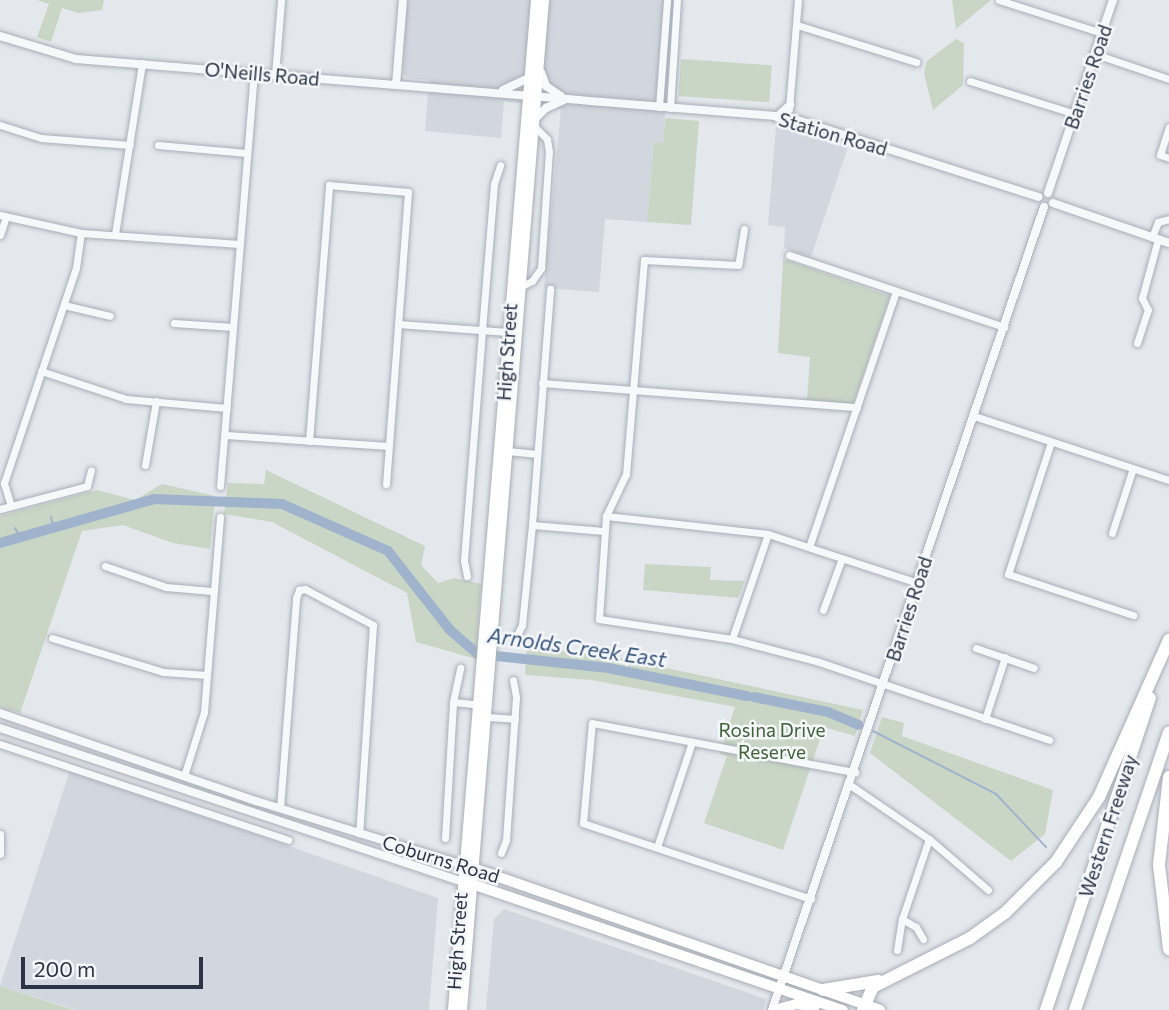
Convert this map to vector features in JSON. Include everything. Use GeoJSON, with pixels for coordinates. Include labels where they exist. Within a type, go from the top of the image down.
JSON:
{"type":"FeatureCollection","features":[{"type":"Feature","properties":{"kind":"highway"},"geometry":{"type":"LineString","coordinates":[[865,1008],[873,987],[979,932],[1024,896],[1056,862],[1099,797],[1169,641]]}},
{"type":"Feature","properties":{"kind":"highway","name":"Western Freeway"},"geometry":{"type":"LineString","coordinates":[[1046,1010],[1169,641]]}},
{"type":"Feature","properties":{"kind":"highway","name":"Western Freeway"},"geometry":{"type":"LineString","coordinates":[[1075,1010],[1169,733]]}},
{"type":"Feature","properties":{"kind":"highway"},"geometry":{"type":"LineString","coordinates":[[1169,777],[1159,865],[1169,949]]}},
{"type":"Feature","properties":{"kind":"highway"},"geometry":{"type":"LineString","coordinates":[[823,990],[893,976]]}},
{"type":"Feature","properties":{"kind":"main road","name":"High Street"},"geometry":{"type":"LineString","coordinates":[[512,333],[522,286],[535,123],[529,78],[536,0]]}},
{"type":"Feature","properties":{"kind":"main road","name":"High Street"},"geometry":{"type":"LineString","coordinates":[[462,1010],[474,885],[487,653],[512,333],[544,0]]}},
{"type":"Feature","properties":{"kind":"main road","name":"High Street"},"geometry":{"type":"LineString","coordinates":[[453,1010],[461,881],[484,717]]}},
{"type":"Feature","properties":{"kind":"main road","name":"Coburns Road"},"geometry":{"type":"LineString","coordinates":[[463,865],[783,979],[823,990],[865,1008],[880,1010]]}},
{"type":"Feature","properties":{"kind":"main road","name":"Coburns Road"},"geometry":{"type":"LineString","coordinates":[[461,881],[842,1010]]}},
{"type":"Feature","properties":{"kind":"main road"},"geometry":{"type":"LineString","coordinates":[[663,951],[669,939]]}},
{"type":"Feature","properties":{"kind":"main road"},"geometry":{"type":"LineString","coordinates":[[773,1010],[826,1004]]}},
{"type":"Feature","properties":{"kind":"street"},"geometry":{"type":"LineString","coordinates":[[275,75],[281,0]]}},
{"type":"Feature","properties":{"kind":"street"},"geometry":{"type":"LineString","coordinates":[[396,85],[403,0]]}},
{"type":"Feature","properties":{"kind":"street"},"geometry":{"type":"LineString","coordinates":[[659,107],[667,0]]}},
{"type":"Feature","properties":{"kind":"street"},"geometry":{"type":"LineString","coordinates":[[670,108],[677,0]]}},
{"type":"Feature","properties":{"kind":"street"},"geometry":{"type":"LineString","coordinates":[[788,117],[798,0]]}},
{"type":"Feature","properties":{"kind":"street"},"geometry":{"type":"LineString","coordinates":[[999,0],[1102,33]]}},
{"type":"Feature","properties":{"kind":"street","name":"Barries Road"},"geometry":{"type":"LineString","coordinates":[[1048,193],[1114,0]]}},
{"type":"Feature","properties":{"kind":"street"},"geometry":{"type":"LineString","coordinates":[[796,25],[916,62]]}},
{"type":"Feature","properties":{"kind":"street","name":"O'Neills Road"},"geometry":{"type":"LineString","coordinates":[[0,36],[76,59],[533,96]]}},
{"type":"Feature","properties":{"kind":"street"},"geometry":{"type":"LineString","coordinates":[[1095,54],[1169,79]]}},
{"type":"Feature","properties":{"kind":"street"},"geometry":{"type":"LineString","coordinates":[[115,234],[142,63]]}},
{"type":"Feature","properties":{"kind":"street"},"geometry":{"type":"LineString","coordinates":[[539,66],[546,86],[567,99]]}},
{"type":"Feature","properties":{"kind":"street"},"geometry":{"type":"LineString","coordinates":[[220,486],[254,73]]}},
{"type":"Feature","properties":{"kind":"street"},"geometry":{"type":"LineString","coordinates":[[493,92],[513,88],[529,78]]}},
{"type":"Feature","properties":{"kind":"street"},"geometry":{"type":"LineString","coordinates":[[970,81],[1075,114]]}},
{"type":"Feature","properties":{"kind":"street","name":"Station Road"},"geometry":{"type":"LineString","coordinates":[[533,96],[788,117],[1039,197]]}},
{"type":"Feature","properties":{"kind":"street"},"geometry":{"type":"LineString","coordinates":[[535,123],[549,106],[567,99]]}},
{"type":"Feature","properties":{"kind":"street"},"geometry":{"type":"LineString","coordinates":[[777,117],[790,105]]}},
{"type":"Feature","properties":{"kind":"street","name":"High Street"},"geometry":{"type":"LineString","coordinates":[[522,286],[541,268],[549,152],[547,139],[535,123]]}},
{"type":"Feature","properties":{"kind":"street"},"geometry":{"type":"LineString","coordinates":[[0,125],[41,138],[130,145]]}},
{"type":"Feature","properties":{"kind":"street"},"geometry":{"type":"LineString","coordinates":[[1169,127],[1160,155],[1169,158]]}},
{"type":"Feature","properties":{"kind":"street"},"geometry":{"type":"LineString","coordinates":[[158,145],[247,153]]}},
{"type":"Feature","properties":{"kind":"street","name":"High Street"},"geometry":{"type":"LineString","coordinates":[[467,576],[464,560],[482,330],[494,184],[500,165]]}},
{"type":"Feature","properties":{"kind":"street"},"geometry":{"type":"LineString","coordinates":[[309,441],[329,185],[408,192],[386,484]]}},
{"type":"Feature","properties":{"kind":"street"},"geometry":{"type":"LineString","coordinates":[[1053,203],[1048,193],[1039,197],[1044,207],[1053,203],[1169,243]]}},
{"type":"Feature","properties":{"kind":"street","name":"Barries Road"},"geometry":{"type":"LineString","coordinates":[[773,1010],[1044,207]]}},
{"type":"Feature","properties":{"kind":"street"},"geometry":{"type":"LineString","coordinates":[[0,235],[3,216],[80,233],[240,244]]}},
{"type":"Feature","properties":{"kind":"street"},"geometry":{"type":"LineString","coordinates":[[1136,344],[1148,310],[1142,298],[1158,222],[1169,219]]}},
{"type":"Feature","properties":{"kind":"street"},"geometry":{"type":"LineString","coordinates":[[744,229],[738,265],[644,260],[626,474],[606,516],[599,618],[732,639],[884,684],[1049,740]]}},
{"type":"Feature","properties":{"kind":"street"},"geometry":{"type":"LineString","coordinates":[[11,506],[4,483],[64,305],[80,233]]}},
{"type":"Feature","properties":{"kind":"street"},"geometry":{"type":"LineString","coordinates":[[789,255],[1004,327]]}},
{"type":"Feature","properties":{"kind":"street","name":"High Street"},"geometry":{"type":"LineString","coordinates":[[516,635],[522,625],[532,525],[550,289]]}},
{"type":"Feature","properties":{"kind":"street"},"geometry":{"type":"LineString","coordinates":[[809,547],[895,292]]}},
{"type":"Feature","properties":{"kind":"street"},"geometry":{"type":"LineString","coordinates":[[64,305],[110,316]]}},
{"type":"Feature","properties":{"kind":"street"},"geometry":{"type":"LineString","coordinates":[[174,323],[233,327]]}},
{"type":"Feature","properties":{"kind":"street"},"geometry":{"type":"LineString","coordinates":[[398,324],[512,333]]}},
{"type":"Feature","properties":{"kind":"street"},"geometry":{"type":"LineString","coordinates":[[41,371],[126,399],[227,408]]}},
{"type":"Feature","properties":{"kind":"street"},"geometry":{"type":"LineString","coordinates":[[542,383],[857,407]]}},
{"type":"Feature","properties":{"kind":"street"},"geometry":{"type":"LineString","coordinates":[[145,464],[156,401]]}},
{"type":"Feature","properties":{"kind":"street"},"geometry":{"type":"LineString","coordinates":[[974,416],[1169,480]]}},
{"type":"Feature","properties":{"kind":"street"},"geometry":{"type":"LineString","coordinates":[[226,435],[389,446]]}},
{"type":"Feature","properties":{"kind":"street"},"geometry":{"type":"LineString","coordinates":[[1051,442],[1008,574],[1133,615]]}},
{"type":"Feature","properties":{"kind":"street"},"geometry":{"type":"LineString","coordinates":[[504,451],[537,454]]}},
{"type":"Feature","properties":{"kind":"street"},"geometry":{"type":"LineString","coordinates":[[1112,533],[1133,468]]}},
{"type":"Feature","properties":{"kind":"street"},"geometry":{"type":"LineString","coordinates":[[0,509],[87,486],[91,470]]}},
{"type":"Feature","properties":{"kind":"street"},"geometry":{"type":"LineString","coordinates":[[606,516],[768,534],[918,583]]}},
{"type":"Feature","properties":{"kind":"street"},"geometry":{"type":"LineString","coordinates":[[179,788],[202,721],[220,517]]}},
{"type":"Feature","properties":{"kind":"street"},"geometry":{"type":"LineString","coordinates":[[532,525],[604,531]]}},
{"type":"Feature","properties":{"kind":"street"},"geometry":{"type":"LineString","coordinates":[[732,639],[768,534]]}},
{"type":"Feature","properties":{"kind":"street"},"geometry":{"type":"LineString","coordinates":[[823,610],[842,558]]}},
{"type":"Feature","properties":{"kind":"street"},"geometry":{"type":"LineString","coordinates":[[104,566],[166,587],[212,591]]}},
{"type":"Feature","properties":{"kind":"street"},"geometry":{"type":"LineString","coordinates":[[280,808],[296,597],[299,590],[305,589],[373,625],[359,834]]}},
{"type":"Feature","properties":{"kind":"street"},"geometry":{"type":"LineString","coordinates":[[51,638],[163,672],[208,675]]}},
{"type":"Feature","properties":{"kind":"street"},"geometry":{"type":"LineString","coordinates":[[976,648],[1034,668]]}},
{"type":"Feature","properties":{"kind":"street"},"geometry":{"type":"LineString","coordinates":[[985,719],[1005,657]]}},
{"type":"Feature","properties":{"kind":"street"},"geometry":{"type":"LineString","coordinates":[[445,838],[453,702],[460,668]]}},
{"type":"Feature","properties":{"kind":"street"},"geometry":{"type":"LineString","coordinates":[[501,853],[506,840],[515,719],[513,680]]}},
{"type":"Feature","properties":{"kind":"street"},"geometry":{"type":"LineString","coordinates":[[453,702],[484,705]]}},
{"type":"Feature","properties":{"kind":"street","name":"Coburns Road"},"geometry":{"type":"LineString","coordinates":[[0,713],[359,834],[463,865]]}},
{"type":"Feature","properties":{"kind":"street"},"geometry":{"type":"LineString","coordinates":[[484,717],[515,719]]}},
{"type":"Feature","properties":{"kind":"street"},"geometry":{"type":"LineString","coordinates":[[811,899],[583,823],[592,723],[855,772]]}},
{"type":"Feature","properties":{"kind":"street","name":"Coburns Road"},"geometry":{"type":"LineString","coordinates":[[0,728],[461,881]]}},
{"type":"Feature","properties":{"kind":"street"},"geometry":{"type":"LineString","coordinates":[[657,847],[692,742]]}},
{"type":"Feature","properties":{"kind":"street"},"geometry":{"type":"LineString","coordinates":[[0,744],[288,840]]}},
{"type":"Feature","properties":{"kind":"street"},"geometry":{"type":"LineString","coordinates":[[33,755],[52,746]]}},
{"type":"Feature","properties":{"kind":"street"},"geometry":{"type":"LineString","coordinates":[[69,752],[80,771]]}},
{"type":"Feature","properties":{"kind":"street"},"geometry":{"type":"LineString","coordinates":[[850,785],[929,839],[988,890]]}},
{"type":"Feature","properties":{"kind":"street"},"geometry":{"type":"LineString","coordinates":[[230,821],[236,807]]}},
{"type":"Feature","properties":{"kind":"street"},"geometry":{"type":"LineString","coordinates":[[0,834],[0,854]]}},
{"type":"Feature","properties":{"kind":"street"},"geometry":{"type":"LineString","coordinates":[[897,950],[902,919],[929,839]]}},
{"type":"Feature","properties":{"kind":"street"},"geometry":{"type":"LineString","coordinates":[[902,919],[916,927],[923,939]]}},
{"type":"Feature","properties":{"kind":"shaded area"},"geometry":{"type":"Polygon","coordinates":[[[406,0],[673,0],[663,143],[654,143],[647,222],[605,219],[599,292],[544,288],[561,109],[504,101],[501,138],[425,131],[429,80],[407,78],[403,73],[406,0]]]}},
{"type":"Feature","properties":{"kind":"shaded area"},"geometry":{"type":"Polygon","coordinates":[[[776,127],[848,147],[811,257],[784,248],[785,227],[768,225],[776,127]]]}},
{"type":"Feature","properties":{"kind":"shaded area"},"geometry":{"type":"Polygon","coordinates":[[[70,770],[438,898],[429,1010],[77,1010],[0,986],[70,770]]]}},
{"type":"Feature","properties":{"kind":"shaded area"},"geometry":{"type":"Polygon","coordinates":[[[504,909],[766,999],[763,1010],[486,1010],[494,919],[504,909]]]}},
{"type":"Feature","properties":{"kind":"green space"},"geometry":{"type":"Polygon","coordinates":[[[37,0],[104,0],[102,10],[78,13],[62,8],[51,42],[37,37],[49,4],[37,0]]]}},
{"type":"Feature","properties":{"kind":"green space"},"geometry":{"type":"Polygon","coordinates":[[[952,0],[991,0],[956,29],[952,0]]]}},
{"type":"Feature","properties":{"kind":"green space"},"geometry":{"type":"Polygon","coordinates":[[[956,39],[964,43],[963,85],[933,110],[924,73],[927,61],[956,39]]]}},
{"type":"Feature","properties":{"kind":"green space"},"geometry":{"type":"Polygon","coordinates":[[[681,59],[772,65],[769,102],[678,96],[681,59]]]}},
{"type":"Feature","properties":{"kind":"green space"},"geometry":{"type":"Polygon","coordinates":[[[665,118],[699,121],[691,225],[647,222],[654,142],[663,143],[665,118]]]}},
{"type":"Feature","properties":{"kind":"green space"},"geometry":{"type":"Polygon","coordinates":[[[783,259],[890,296],[853,404],[807,400],[810,357],[778,353],[783,259]]]}},
{"type":"Feature","properties":{"kind":"green space"},"geometry":{"type":"Polygon","coordinates":[[[266,470],[425,546],[421,565],[438,583],[454,578],[481,584],[476,659],[416,642],[407,593],[272,522],[224,514],[228,483],[264,484],[266,470]]]}},
{"type":"Feature","properties":{"kind":"green space"},"geometry":{"type":"Polygon","coordinates":[[[162,484],[215,496],[210,549],[173,543],[123,525],[82,531],[20,713],[0,707],[0,516],[97,490],[135,500],[162,484]]]}},
{"type":"Feature","properties":{"kind":"green space"},"geometry":{"type":"Polygon","coordinates":[[[645,564],[711,567],[710,580],[745,581],[738,598],[643,590],[645,564]]]}},
{"type":"Feature","properties":{"kind":"green space","name":"Rosina Drive Reserve"},"geometry":{"type":"Polygon","coordinates":[[[527,647],[610,656],[863,710],[855,736],[824,727],[783,850],[704,823],[727,756],[720,754],[735,707],[592,680],[525,675],[527,647]]]}},
{"type":"Feature","properties":{"kind":"green space"},"geometry":{"type":"Polygon","coordinates":[[[882,717],[904,723],[902,736],[1053,790],[1045,834],[1011,861],[870,753],[882,717]]]}},
{"type":"Feature","properties":{"kind":"green space"},"geometry":{"type":"Polygon","coordinates":[[[0,986],[34,997],[74,1010],[0,1010],[0,986]]]}},
{"type":"Feature","properties":{"kind":"waterway","name":"Arnolds Creek East"},"geometry":{"type":"LineString","coordinates":[[0,543],[154,499],[282,504],[388,551],[450,630],[478,654],[608,668],[747,696]]}},
{"type":"Feature","properties":{"kind":"waterway"},"geometry":{"type":"LineString","coordinates":[[51,517],[54,528]]}},
{"type":"Feature","properties":{"kind":"waterway"},"geometry":{"type":"LineString","coordinates":[[15,528],[20,537]]}},
{"type":"Feature","properties":{"kind":"waterway","name":"Arnolds Creek East"},"geometry":{"type":"LineString","coordinates":[[754,697],[828,712],[858,725]]}},
{"type":"Feature","properties":{"kind":"waterway","name":"Arnolds Creek East"},"geometry":{"type":"LineString","coordinates":[[858,725],[863,727]]}},
{"type":"Feature","properties":{"kind":"waterway","name":"Arnolds Creek East"},"geometry":{"type":"LineString","coordinates":[[873,731],[996,794],[1046,847]]}}]}
